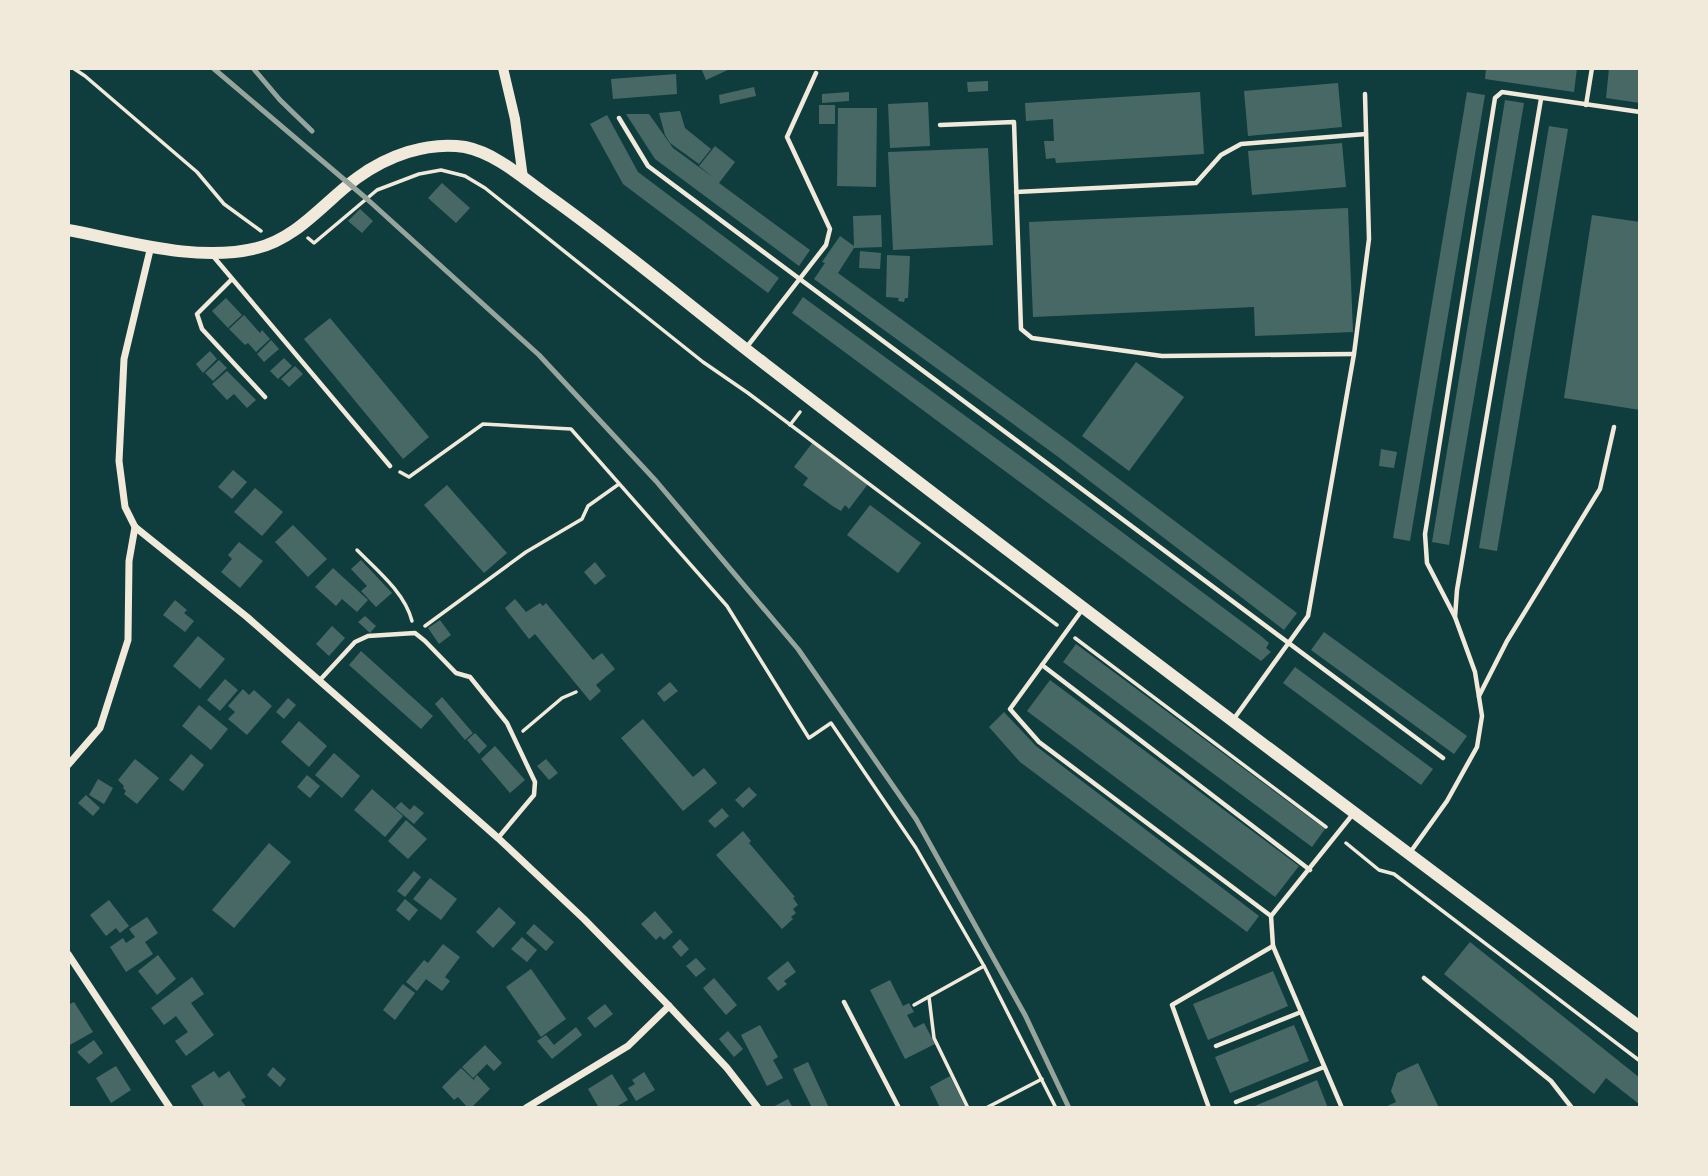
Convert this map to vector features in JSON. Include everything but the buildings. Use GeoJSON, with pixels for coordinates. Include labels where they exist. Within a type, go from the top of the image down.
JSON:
{"type":"FeatureCollection","features":[{"type":"Feature","properties":{"kind":"main road"},"geometry":{"type":"LineString","coordinates":[[68,230],[151,246],[222,254],[261,247],[299,229],[360,176],[388,159],[414,150],[440,146],[465,147],[489,155],[589,225],[745,349],[1354,814],[1640,1027]]}},
{"type":"Feature","properties":{"kind":"street"},"geometry":{"type":"LineString","coordinates":[[503,68],[523,178]]}},
{"type":"Feature","properties":{"kind":"street"},"geometry":{"type":"LineString","coordinates":[[151,246],[124,359],[119,461],[125,507],[135,527],[247,617],[498,838],[584,919],[669,1006],[727,1068],[758,1108]]}},
{"type":"Feature","properties":{"kind":"street"},"geometry":{"type":"LineString","coordinates":[[68,765],[100,728],[128,640],[128,561],[135,527]]}},
{"type":"Feature","properties":{"kind":"street"},"geometry":{"type":"LineString","coordinates":[[68,954],[170,1108]]}},
{"type":"Feature","properties":{"kind":"street"},"geometry":{"type":"LineString","coordinates":[[526,1108],[628,1046],[669,1006]]}},
{"type":"Feature","properties":{"kind":"lane"},"geometry":{"type":"LineString","coordinates":[[1586,105],[1592,68]]}},
{"type":"Feature","properties":{"kind":"lane"},"geometry":{"type":"LineString","coordinates":[[745,349],[826,245],[830,229],[787,137],[816,73]]}},
{"type":"Feature","properties":{"kind":"lane"},"geometry":{"type":"LineString","coordinates":[[1409,855],[1447,801],[1477,747],[1482,716],[1475,672],[1455,617],[1427,563],[1424,534],[1495,98],[1502,92],[1640,112]]}},
{"type":"Feature","properties":{"kind":"lane"},"geometry":{"type":"LineString","coordinates":[[1233,720],[1308,617],[1354,354],[1370,239],[1365,94]]}},
{"type":"Feature","properties":{"kind":"lane"},"geometry":{"type":"LineString","coordinates":[[1455,617],[1457,590],[1541,99]]}},
{"type":"Feature","properties":{"kind":"lane"},"geometry":{"type":"LineString","coordinates":[[619,118],[648,166],[1443,758]]}},
{"type":"Feature","properties":{"kind":"lane"},"geometry":{"type":"LineString","coordinates":[[940,125],[1014,122],[1021,329],[1032,338],[1162,356],[1354,354]]}},
{"type":"Feature","properties":{"kind":"lane"},"geometry":{"type":"LineString","coordinates":[[1016,192],[1196,183],[1221,155],[1241,144],[1366,134]]}},
{"type":"Feature","properties":{"kind":"lane"},"geometry":{"type":"LineString","coordinates":[[210,253],[390,466]]}},
{"type":"Feature","properties":{"kind":"lane"},"geometry":{"type":"LineString","coordinates":[[232,279],[197,314],[202,329],[265,397]]}},
{"type":"Feature","properties":{"kind":"lane"},"geometry":{"type":"LineString","coordinates":[[1479,697],[1507,641],[1600,489],[1614,427]]}},
{"type":"Feature","properties":{"kind":"lane"},"geometry":{"type":"LineString","coordinates":[[1084,607],[1010,709],[1040,742],[1271,916]]}},
{"type":"Feature","properties":{"kind":"lane"},"geometry":{"type":"LineString","coordinates":[[318,681],[355,642],[368,636],[415,633],[456,673],[470,677],[508,723],[535,782],[534,794],[498,838]]}},
{"type":"Feature","properties":{"kind":"lane"},"geometry":{"type":"LineString","coordinates":[[1042,665],[1310,870]]}},
{"type":"Feature","properties":{"kind":"lane"},"geometry":{"type":"LineString","coordinates":[[1342,1108],[1273,946],[1271,916],[1354,814]]}},
{"type":"Feature","properties":{"kind":"lane"},"geometry":{"type":"LineString","coordinates":[[1209,1108],[1172,1005],[1273,946]]}},
{"type":"Feature","properties":{"kind":"lane"},"geometry":{"type":"LineString","coordinates":[[1424,978],[1551,1081],[1572,1108]]}},
{"type":"Feature","properties":{"kind":"lane"},"geometry":{"type":"LineString","coordinates":[[844,1002],[899,1108]]}},
{"type":"Feature","properties":{"kind":"lane"},"geometry":{"type":"LineString","coordinates":[[1216,1046],[1301,1012]]}},
{"type":"Feature","properties":{"kind":"lane"},"geometry":{"type":"LineString","coordinates":[[1236,1102],[1324,1067]]}},
{"type":"Feature","properties":{"kind":"path"},"geometry":{"type":"LineString","coordinates":[[73,68],[197,172],[224,204],[274,241]]}},
{"type":"Feature","properties":{"kind":"path"},"geometry":{"type":"LineString","coordinates":[[299,229],[314,243],[377,190],[419,174],[441,170],[465,176],[485,188],[703,362],[748,393],[1379,870],[1394,874],[1640,1061]]}},
{"type":"Feature","properties":{"kind":"path"},"geometry":{"type":"LineString","coordinates":[[390,466],[409,477],[483,424],[571,429],[727,606],[809,738],[831,723],[916,848],[984,966],[1056,1108]]}},
{"type":"Feature","properties":{"kind":"path"},"geometry":{"type":"LineString","coordinates":[[357,550],[392,586],[410,612],[415,633],[526,552],[582,519],[588,506],[620,484]]}},
{"type":"Feature","properties":{"kind":"path"},"geometry":{"type":"LineString","coordinates":[[514,739],[562,698],[576,692]]}},
{"type":"Feature","properties":{"kind":"path"},"geometry":{"type":"LineString","coordinates":[[914,1006],[984,966]]}},
{"type":"Feature","properties":{"kind":"path"},"geometry":{"type":"LineString","coordinates":[[929,997],[934,1038],[968,1108]]}},
{"type":"Feature","properties":{"kind":"path"},"geometry":{"type":"LineString","coordinates":[[986,1108],[1042,1079]]}},
{"type":"Feature","properties":{"kind":"railway"},"geometry":{"type":"LineString","coordinates":[[213,68],[367,199],[539,355],[656,481],[798,649],[916,819],[1025,1015],[1069,1108]]}},
{"type":"Feature","properties":{"kind":"railway"},"geometry":{"type":"LineString","coordinates":[[253,68],[280,100],[312,131]]}}]}
